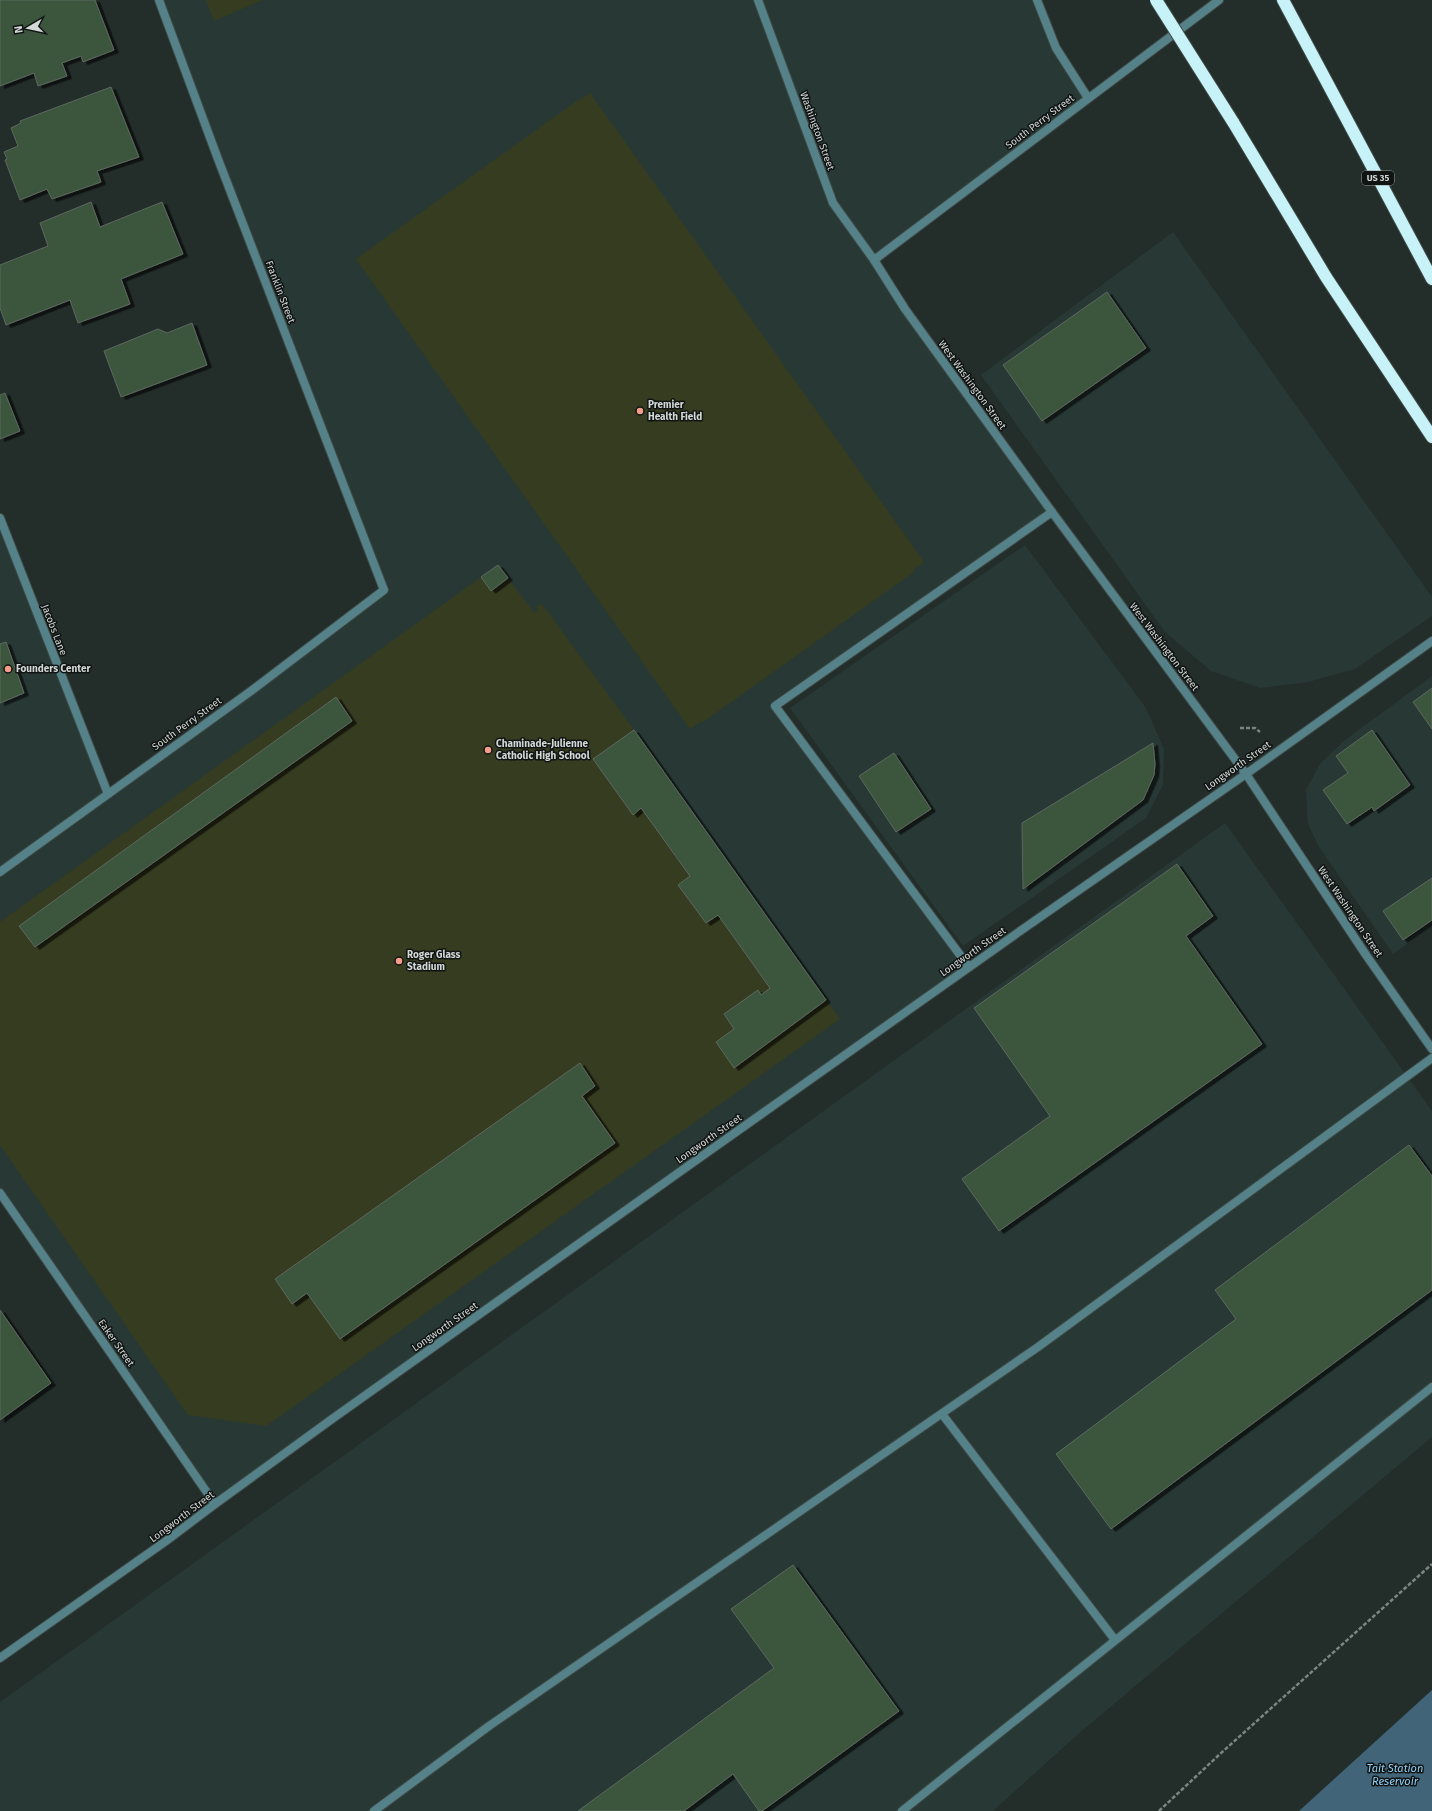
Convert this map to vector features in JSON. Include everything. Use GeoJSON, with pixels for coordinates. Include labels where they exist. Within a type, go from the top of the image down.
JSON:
{"type":"FeatureCollection","features":[{"type":"Feature","properties":{"kind":"highway"},"geometry":{"type":"LineString","coordinates":[[1156,0],[1233,122],[1326,277],[1432,437]]}},
{"type":"Feature","properties":{"kind":"highway","name":"US 35"},"geometry":{"type":"LineString","coordinates":[[1283,0],[1432,279]]}},
{"type":"Feature","properties":{"kind":"street","name":"Franklin Street"},"geometry":{"type":"LineString","coordinates":[[159,0],[218,160],[384,590]]}},
{"type":"Feature","properties":{"kind":"street","name":"Washington Street"},"geometry":{"type":"LineString","coordinates":[[758,0],[833,203],[874,260]]}},
{"type":"Feature","properties":{"kind":"street"},"geometry":{"type":"LineString","coordinates":[[1037,0],[1056,48],[1088,98]]}},
{"type":"Feature","properties":{"kind":"street","name":"South Perry Street"},"geometry":{"type":"LineString","coordinates":[[874,260],[1218,0]]}},
{"type":"Feature","properties":{"kind":"street","name":"West Washington Street"},"geometry":{"type":"LineString","coordinates":[[874,260],[905,309],[1052,512],[1246,774],[1366,955],[1432,1049]]}},
{"type":"Feature","properties":{"kind":"street"},"geometry":{"type":"LineString","coordinates":[[968,967],[775,706],[1052,512]]}},
{"type":"Feature","properties":{"kind":"street","name":"Jacobs Lane"},"geometry":{"type":"LineString","coordinates":[[0,518],[108,794]]}},
{"type":"Feature","properties":{"kind":"street","name":"South Perry Street"},"geometry":{"type":"LineString","coordinates":[[0,872],[252,691],[384,590]]}},
{"type":"Feature","properties":{"kind":"street","name":"Longworth Street"},"geometry":{"type":"LineString","coordinates":[[0,1658],[166,1541],[215,1504],[968,967],[1246,774],[1432,641]]}},
{"type":"Feature","properties":{"kind":"street"},"geometry":{"type":"LineString","coordinates":[[374,1811],[489,1726],[1038,1347],[1432,1058]]}},
{"type":"Feature","properties":{"kind":"street","name":"Eaker Street"},"geometry":{"type":"LineString","coordinates":[[0,1193],[215,1504]]}},
{"type":"Feature","properties":{"kind":"street"},"geometry":{"type":"LineString","coordinates":[[902,1811],[1432,1387]]}},
{"type":"Feature","properties":{"kind":"street"},"geometry":{"type":"LineString","coordinates":[[942,1414],[1115,1640]]}},
{"type":"Feature","properties":{"kind":"path"},"geometry":{"type":"LineString","coordinates":[[1236,729],[1242,727],[1255,728],[1260,732]]}},
{"type":"Feature","properties":{"kind":"path"},"geometry":{"type":"LineString","coordinates":[[1159,1811],[1220,1754],[1432,1564]]}},
{"type":"Feature","properties":{"kind":"shaded area","name":"Chaminade-Julienne Catholic High School"},"geometry":{"type":"Polygon","coordinates":[[[159,0],[1037,0],[1056,48],[1088,98],[874,260],[1052,512],[775,706],[969,967],[215,1504],[0,1193],[0,518],[108,794],[384,590],[159,0]]]}},
{"type":"Feature","properties":{"kind":"shaded area"},"geometry":{"type":"Polygon","coordinates":[[[1173,232],[1432,597],[1432,616],[1355,669],[1308,682],[1260,688],[1211,671],[1165,632],[981,375],[1173,232]]]}},
{"type":"Feature","properties":{"kind":"shaded area"},"geometry":{"type":"Polygon","coordinates":[[[1025,545],[1146,708],[1164,749],[1163,785],[1146,818],[963,946],[790,708],[1025,545]]]}},
{"type":"Feature","properties":{"kind":"shaded area"},"geometry":{"type":"Polygon","coordinates":[[[1432,676],[1432,926],[1393,954],[1319,847],[1308,824],[1306,790],[1320,764],[1345,740],[1432,676]]]}},
{"type":"Feature","properties":{"kind":"shaded area"},"geometry":{"type":"Polygon","coordinates":[[[1225,823],[1432,1111],[1432,1437],[1077,1735],[993,1811],[0,1811],[0,1702],[1225,823]]]}},
{"type":"Feature","properties":{"kind":"green space"},"geometry":{"type":"Polygon","coordinates":[[[206,0],[262,0],[214,21],[206,0]]]}},
{"type":"Feature","properties":{"kind":"green space","name":"Premier Health Field"},"geometry":{"type":"Polygon","coordinates":[[[590,93],[924,562],[913,570],[914,572],[703,722],[702,721],[690,729],[356,259],[578,100],[579,101],[590,93]]]}},
{"type":"Feature","properties":{"kind":"green space","name":"Roger Glass Stadium"},"geometry":{"type":"Polygon","coordinates":[[[498,565],[534,613],[538,610],[536,607],[542,604],[634,730],[840,1019],[266,1426],[188,1415],[0,1145],[0,922],[498,565]]]}},
{"type":"Feature","properties":{"kind":"water","name":"Tait Station Reservoir"},"geometry":{"type":"Polygon","coordinates":[[[1432,1690],[1432,1811],[1299,1811],[1432,1690]]]}},
{"type":"Feature","properties":{"kind":"building"},"geometry":{"type":"Polygon","coordinates":[[[0,0],[95,0],[114,50],[83,62],[81,56],[62,63],[67,76],[38,86],[34,73],[0,86],[0,0]]]}},
{"type":"Feature","properties":{"kind":"building"},"geometry":{"type":"Polygon","coordinates":[[[111,87],[139,157],[97,171],[101,182],[52,199],[47,189],[20,200],[5,160],[7,159],[4,152],[18,146],[11,128],[21,123],[20,121],[111,87]]]}},
{"type":"Feature","properties":{"kind":"building"},"geometry":{"type":"Polygon","coordinates":[[[91,202],[100,227],[162,202],[183,254],[121,279],[130,304],[78,323],[70,300],[6,325],[0,308],[0,265],[48,246],[40,223],[91,202]]]}},
{"type":"Feature","properties":{"kind":"building"},"geometry":{"type":"Polygon","coordinates":[[[1107,292],[1146,348],[1042,421],[1003,365],[1107,292]]]}},
{"type":"Feature","properties":{"kind":"building"},"geometry":{"type":"Polygon","coordinates":[[[192,323],[207,365],[121,397],[104,351],[158,329],[167,333],[192,323]]]}},
{"type":"Feature","properties":{"kind":"building"},"geometry":{"type":"Polygon","coordinates":[[[5,393],[20,431],[0,439],[0,395],[5,393]]]}},
{"type":"Feature","properties":{"kind":"building"},"geometry":{"type":"Polygon","coordinates":[[[498,565],[508,578],[491,591],[481,577],[498,565]]]}},
{"type":"Feature","properties":{"kind":"building","name":"Founders Center"},"geometry":{"type":"Polygon","coordinates":[[[6,642],[24,693],[0,703],[0,644],[6,642]]]}},
{"type":"Feature","properties":{"kind":"building"},"geometry":{"type":"Polygon","coordinates":[[[1432,688],[1432,729],[1413,702],[1432,688]]]}},
{"type":"Feature","properties":{"kind":"building"},"geometry":{"type":"Polygon","coordinates":[[[336,697],[352,721],[35,947],[19,926],[336,697]]]}},
{"type":"Feature","properties":{"kind":"building"},"geometry":{"type":"Polygon","coordinates":[[[634,730],[826,1000],[734,1068],[716,1042],[734,1029],[724,1014],[758,990],[761,995],[770,988],[718,915],[706,923],[678,885],[690,876],[641,808],[633,815],[593,759],[634,730]]]}},
{"type":"Feature","properties":{"kind":"building"},"geometry":{"type":"Polygon","coordinates":[[[1372,730],[1410,785],[1374,811],[1372,807],[1347,824],[1323,790],[1348,773],[1336,756],[1372,730]]]}},
{"type":"Feature","properties":{"kind":"building"},"geometry":{"type":"Polygon","coordinates":[[[1153,743],[1155,764],[1154,775],[1143,800],[1023,889],[1022,823],[1153,743]]]}},
{"type":"Feature","properties":{"kind":"building"},"geometry":{"type":"Polygon","coordinates":[[[894,753],[931,809],[896,832],[859,776],[894,753]]]}},
{"type":"Feature","properties":{"kind":"building"},"geometry":{"type":"Polygon","coordinates":[[[1177,864],[1213,916],[1186,936],[1262,1044],[999,1231],[962,1179],[1050,1116],[974,1008],[1177,864]]]}},
{"type":"Feature","properties":{"kind":"building"},"geometry":{"type":"Polygon","coordinates":[[[1432,878],[1432,920],[1403,940],[1383,911],[1432,878]]]}},
{"type":"Feature","properties":{"kind":"building"},"geometry":{"type":"Polygon","coordinates":[[[580,1063],[595,1086],[582,1096],[615,1143],[340,1339],[307,1293],[292,1304],[275,1279],[580,1063]]]}},
{"type":"Feature","properties":{"kind":"building"},"geometry":{"type":"Polygon","coordinates":[[[1409,1145],[1432,1176],[1432,1290],[1111,1529],[1056,1454],[1236,1319],[1215,1290],[1409,1145]]]}},
{"type":"Feature","properties":{"kind":"building"},"geometry":{"type":"Polygon","coordinates":[[[0,1310],[51,1383],[0,1420],[0,1310]]]}},
{"type":"Feature","properties":{"kind":"building"},"geometry":{"type":"Polygon","coordinates":[[[793,1565],[899,1711],[762,1811],[759,1811],[733,1774],[684,1811],[578,1811],[774,1668],[731,1609],[793,1565]]]}},
{"type":"Feature","properties":{"kind":"place","name":"Premier Health Field"},"geometry":{"type":"Point","coordinates":[640,411]}},
{"type":"Feature","properties":{"kind":"place","name":"Founders Center"},"geometry":{"type":"Point","coordinates":[8,669]}},
{"type":"Feature","properties":{"kind":"place","name":"Chaminade-Julienne Catholic High School"},"geometry":{"type":"Point","coordinates":[488,750]}},
{"type":"Feature","properties":{"kind":"place","name":"Roger Glass Stadium"},"geometry":{"type":"Point","coordinates":[399,961]}}]}
